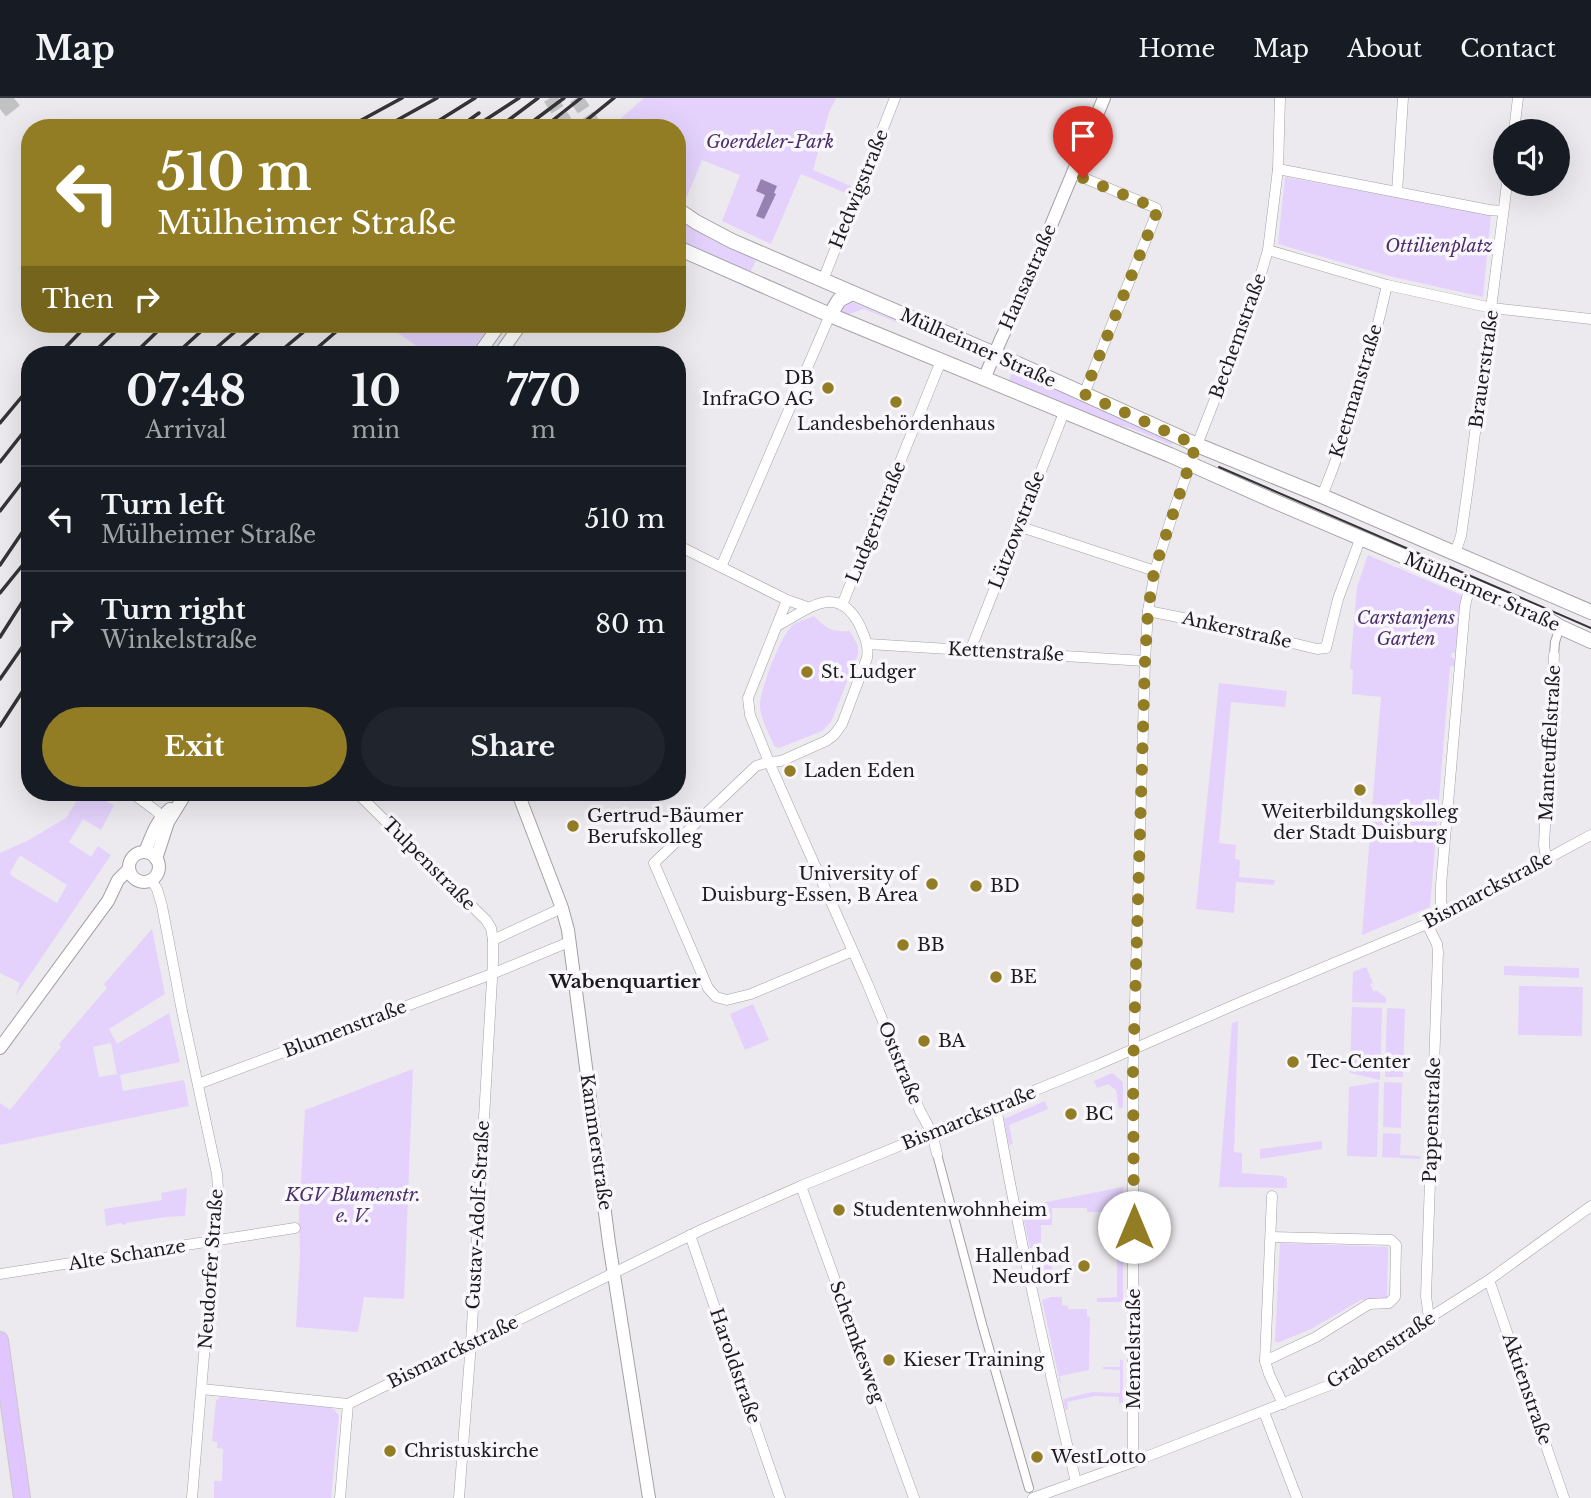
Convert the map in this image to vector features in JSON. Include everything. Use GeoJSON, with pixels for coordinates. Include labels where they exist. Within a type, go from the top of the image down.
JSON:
{"type":"FeatureCollection","features":[{"type":"Feature","properties":{"kind":"main road","name":"Mülheimer Straße"},"geometry":{"type":"LineString","coordinates":[[686,215],[732,241],[995,354],[1196,445],[1591,612]]}},
{"type":"Feature","properties":{"kind":"main road","name":"Mülheimer Straße"},"geometry":{"type":"LineString","coordinates":[[686,251],[830,315],[1065,410],[1361,537],[1469,589],[1539,614],[1591,641]]}},
{"type":"Feature","properties":{"kind":"main road"},"geometry":{"type":"LineString","coordinates":[[830,315],[839,300],[852,293]]}},
{"type":"Feature","properties":{"kind":"main road"},"geometry":{"type":"LineString","coordinates":[[0,1340],[22,1498]]}},
{"type":"Feature","properties":{"kind":"street","name":"Hedwigstraße"},"geometry":{"type":"LineString","coordinates":[[822,280],[895,98]]}},
{"type":"Feature","properties":{"kind":"street","name":"Hansastraße"},"geometry":{"type":"LineString","coordinates":[[984,379],[1104,98]]}},
{"type":"Feature","properties":{"kind":"street","name":"Bechemstraße"},"geometry":{"type":"LineString","coordinates":[[1196,445],[1252,304],[1268,250],[1278,169],[1280,98]]}},
{"type":"Feature","properties":{"kind":"street"},"geometry":{"type":"LineString","coordinates":[[1397,192],[1403,98]]}},
{"type":"Feature","properties":{"kind":"street"},"geometry":{"type":"LineString","coordinates":[[1515,119],[1518,98]]}},
{"type":"Feature","properties":{"kind":"street"},"geometry":{"type":"LineString","coordinates":[[1278,169],[1503,211]]}},
{"type":"Feature","properties":{"kind":"street"},"geometry":{"type":"LineString","coordinates":[[1072,173],[1156,208],[1157,212],[1084,394]]}},
{"type":"Feature","properties":{"kind":"street","name":"Brauerstraße"},"geometry":{"type":"LineString","coordinates":[[1455,553],[1463,524],[1505,196]]}},
{"type":"Feature","properties":{"kind":"street"},"geometry":{"type":"LineString","coordinates":[[1268,250],[1387,285],[1492,308],[1591,320]]}},
{"type":"Feature","properties":{"kind":"street","name":"Keetmanstraße"},"geometry":{"type":"LineString","coordinates":[[1322,496],[1359,391],[1387,285]]}},
{"type":"Feature","properties":{"kind":"street"},"geometry":{"type":"LineString","coordinates":[[721,568],[830,315]]}},
{"type":"Feature","properties":{"kind":"street","name":"Ludgeristraße"},"geometry":{"type":"LineString","coordinates":[[842,605],[941,361]]}},
{"type":"Feature","properties":{"kind":"street","name":"Lützowstraße"},"geometry":{"type":"LineString","coordinates":[[970,651],[1065,410]]}},
{"type":"Feature","properties":{"kind":"street","name":"Memelstraße"},"geometry":{"type":"LineString","coordinates":[[1133,1462],[1134,1049],[1148,611],[1154,571],[1196,445]]}},
{"type":"Feature","properties":{"kind":"street"},"geometry":{"type":"LineString","coordinates":[[1018,526],[1154,571]]}},
{"type":"Feature","properties":{"kind":"street","name":"Ankerstraße"},"geometry":{"type":"LineString","coordinates":[[1148,611],[1317,649],[1326,648],[1338,599],[1361,537]]}},
{"type":"Feature","properties":{"kind":"street"},"geometry":{"type":"LineString","coordinates":[[686,550],[787,600],[807,607]]}},
{"type":"Feature","properties":{"kind":"street"},"geometry":{"type":"LineString","coordinates":[[1447,915],[1441,903],[1441,885],[1465,606],[1469,589]]}},
{"type":"Feature","properties":{"kind":"street"},"geometry":{"type":"LineString","coordinates":[[769,762],[750,715],[748,698],[787,600]]}},
{"type":"Feature","properties":{"kind":"street"},"geometry":{"type":"LineString","coordinates":[[777,626],[807,607],[822,602],[842,605],[850,610],[868,644],[867,658],[842,724],[826,741],[781,761],[756,765],[654,863],[708,988],[716,997],[727,1000],[751,994],[853,951]]}},
{"type":"Feature","properties":{"kind":"street","name":"Manteuffelstraße"},"geometry":{"type":"LineString","coordinates":[[1546,859],[1544,845],[1555,642],[1560,627]]}},
{"type":"Feature","properties":{"kind":"street","name":"Kettenstraße"},"geometry":{"type":"LineString","coordinates":[[868,644],[1145,660]]}},
{"type":"Feature","properties":{"kind":"street","name":"Oststraße"},"geometry":{"type":"LineString","coordinates":[[769,762],[920,1111],[932,1133],[982,1324],[1031,1495]]}},
{"type":"Feature","properties":{"kind":"street"},"geometry":{"type":"LineString","coordinates":[[142,801],[165,819]]}},
{"type":"Feature","properties":{"kind":"street"},"geometry":{"type":"LineString","coordinates":[[151,855],[136,854],[129,865],[131,874],[142,882],[151,880],[159,870],[151,855],[165,819],[180,801]]}},
{"type":"Feature","properties":{"kind":"street","name":"Tulpenstraße"},"geometry":{"type":"LineString","coordinates":[[365,801],[486,920],[493,940]]}},
{"type":"Feature","properties":{"kind":"street","name":"Kammerstraße"},"geometry":{"type":"LineString","coordinates":[[521,801],[562,908],[569,942],[614,1272],[649,1498]]}},
{"type":"Feature","properties":{"kind":"street","name":"Bismarckstraße"},"geometry":{"type":"LineString","coordinates":[[348,1404],[690,1235],[1447,915],[1591,835]]}},
{"type":"Feature","properties":{"kind":"street"},"geometry":{"type":"LineString","coordinates":[[0,1048],[108,901],[131,874]]}},
{"type":"Feature","properties":{"kind":"street","name":"Neudorfer Straße"},"geometry":{"type":"LineString","coordinates":[[151,880],[162,906],[217,1174],[218,1197],[192,1498]]}},
{"type":"Feature","properties":{"kind":"street"},"geometry":{"type":"LineString","coordinates":[[492,974],[493,940],[562,908]]}},
{"type":"Feature","properties":{"kind":"street","name":"Pappenstraße"},"geometry":{"type":"LineString","coordinates":[[1427,924],[1438,952],[1426,1296],[1429,1318]]}},
{"type":"Feature","properties":{"kind":"street","name":"Blumenstraße"},"geometry":{"type":"LineString","coordinates":[[198,1084],[492,974],[569,942]]}},
{"type":"Feature","properties":{"kind":"street","name":"Gustav-Adolf-Straße"},"geometry":{"type":"LineString","coordinates":[[459,1498],[471,1343],[492,974]]}},
{"type":"Feature","properties":{"kind":"street"},"geometry":{"type":"LineString","coordinates":[[996,1107],[1048,1363],[1076,1482]]}},
{"type":"Feature","properties":{"kind":"street","name":"Schemkesweg"},"geometry":{"type":"LineString","coordinates":[[801,1186],[914,1498]]}},
{"type":"Feature","properties":{"kind":"street"},"geometry":{"type":"LineString","coordinates":[[1272,1196],[1265,1361],[1283,1404]]}},
{"type":"Feature","properties":{"kind":"street","name":"Grabenstraße"},"geometry":{"type":"LineString","coordinates":[[1031,1495],[1133,1462],[1335,1383],[1489,1280],[1591,1206]]}},
{"type":"Feature","properties":{"kind":"street","name":"Alte Schanze"},"geometry":{"type":"LineString","coordinates":[[0,1274],[295,1228]]}},
{"type":"Feature","properties":{"kind":"street","name":"Haroldstraße"},"geometry":{"type":"LineString","coordinates":[[690,1235],[780,1498]]}},
{"type":"Feature","properties":{"kind":"street"},"geometry":{"type":"LineString","coordinates":[[1265,1361],[1315,1337],[1369,1304],[1389,1304],[1395,1297],[1396,1245],[1391,1240],[1271,1237]]}},
{"type":"Feature","properties":{"kind":"street","name":"Aktienstraße"},"geometry":{"type":"LineString","coordinates":[[1489,1280],[1564,1498]]}},
{"type":"Feature","properties":{"kind":"street"},"geometry":{"type":"LineString","coordinates":[[202,1389],[348,1404],[340,1498]]}},
{"type":"Feature","properties":{"kind":"street"},"geometry":{"type":"LineString","coordinates":[[1264,1412],[1297,1498]]}},
{"type":"Feature","properties":{"kind":"green space","name":"Goerdeler-Park"},"geometry":{"type":"Polygon","coordinates":[[[644,98],[836,98],[829,112],[813,170],[851,186],[848,194],[801,174],[771,244],[722,221],[740,175],[702,160],[686,199],[686,119],[620,119],[644,98]]]}},
{"type":"Feature","properties":{"kind":"green space","name":"Ottilienplatz"},"geometry":{"type":"Polygon","coordinates":[[[1285,177],[1491,214],[1483,297],[1389,276],[1278,244],[1285,177]]]}},
{"type":"Feature","properties":{"kind":"green space"},"geometry":{"type":"Polygon","coordinates":[[[686,224],[714,241],[812,282],[756,260],[748,272],[686,244],[686,224]]]}},
{"type":"Feature","properties":{"kind":"green space"},"geometry":{"type":"Polygon","coordinates":[[[850,301],[948,342],[947,343],[864,309],[846,315],[841,307],[850,301]]]}},
{"type":"Feature","properties":{"kind":"green space"},"geometry":{"type":"Polygon","coordinates":[[[398,333],[484,333],[475,346],[417,346],[398,333]]]}},
{"type":"Feature","properties":{"kind":"green space"},"geometry":{"type":"Polygon","coordinates":[[[1014,368],[1174,440],[1171,445],[1008,383],[1014,368]]]}},
{"type":"Feature","properties":{"kind":"green space","name":"Carstanjens Garten"},"geometry":{"type":"Polygon","coordinates":[[[1368,555],[1461,595],[1463,599],[1457,652],[1452,653],[1451,657],[1457,660],[1458,667],[1450,666],[1430,907],[1362,935],[1381,697],[1352,694],[1353,670],[1350,669],[1357,587],[1368,555]]]}},
{"type":"Feature","properties":{"kind":"green space"},"geometry":{"type":"Polygon","coordinates":[[[814,616],[830,629],[850,631],[858,646],[858,654],[831,722],[822,731],[779,748],[774,746],[761,715],[761,698],[772,662],[789,629],[794,624],[814,616]]]}},
{"type":"Feature","properties":{"kind":"green space"},"geometry":{"type":"Polygon","coordinates":[[[1219,683],[1287,691],[1285,707],[1231,702],[1219,843],[1236,845],[1235,859],[1240,860],[1239,877],[1275,880],[1274,885],[1236,882],[1234,913],[1196,909],[1219,683]]]}},
{"type":"Feature","properties":{"kind":"green space"},"geometry":{"type":"Polygon","coordinates":[[[77,801],[106,801],[114,805],[101,830],[83,819],[69,842],[91,857],[98,846],[111,855],[15,997],[20,983],[0,973],[0,853],[66,818],[77,801]],[[21,856],[18,858],[10,873],[12,876],[57,903],[67,885],[21,856]]]}},
{"type":"Feature","properties":{"kind":"green space"},"geometry":{"type":"Polygon","coordinates":[[[152,929],[165,994],[109,1029],[117,1044],[169,1013],[180,1062],[120,1075],[123,1091],[184,1080],[189,1106],[0,1145],[0,1103],[10,1110],[61,1047],[59,1044],[107,988],[104,984],[152,929]],[[111,1043],[93,1047],[99,1077],[117,1074],[111,1043]]]}},
{"type":"Feature","properties":{"kind":"green space"},"geometry":{"type":"Polygon","coordinates":[[[1504,966],[1579,968],[1579,978],[1504,975],[1504,966]]]}},
{"type":"Feature","properties":{"kind":"green space"},"geometry":{"type":"Polygon","coordinates":[[[1366,967],[1374,992],[1376,990],[1386,998],[1386,1003],[1352,1002],[1353,972],[1366,967]]]}},
{"type":"Feature","properties":{"kind":"green space"},"geometry":{"type":"Polygon","coordinates":[[[1519,986],[1583,987],[1582,1036],[1518,1035],[1519,986]]]}},
{"type":"Feature","properties":{"kind":"green space"},"geometry":{"type":"Polygon","coordinates":[[[753,1004],[769,1040],[745,1050],[730,1014],[753,1004]]]}},
{"type":"Feature","properties":{"kind":"green space"},"geometry":{"type":"Polygon","coordinates":[[[1352,1007],[1382,1008],[1380,1080],[1350,1073],[1352,1007]]]}},
{"type":"Feature","properties":{"kind":"green space"},"geometry":{"type":"Polygon","coordinates":[[[1387,1008],[1405,1009],[1403,1077],[1385,1077],[1387,1008]]]}},
{"type":"Feature","properties":{"kind":"green space"},"geometry":{"type":"Polygon","coordinates":[[[1238,1021],[1234,1152],[1242,1153],[1242,1173],[1284,1176],[1287,1178],[1287,1188],[1219,1187],[1232,1023],[1238,1021]]]}},
{"type":"Feature","properties":{"kind":"green space","name":"KGV Blumenstr. e. V."},"geometry":{"type":"Polygon","coordinates":[[[413,1069],[404,1299],[364,1297],[358,1332],[296,1327],[305,1110],[413,1069]]]}},
{"type":"Feature","properties":{"kind":"green space"},"geometry":{"type":"Polygon","coordinates":[[[1112,1073],[1123,1082],[1123,1107],[1119,1109],[1116,1090],[1108,1084],[1097,1088],[1094,1081],[1112,1073]]]}},
{"type":"Feature","properties":{"kind":"green space"},"geometry":{"type":"Polygon","coordinates":[[[1379,1082],[1377,1157],[1347,1156],[1349,1087],[1379,1082]]]}},
{"type":"Feature","properties":{"kind":"green space"},"geometry":{"type":"Polygon","coordinates":[[[1384,1082],[1402,1083],[1401,1128],[1383,1127],[1384,1082]]]}},
{"type":"Feature","properties":{"kind":"green space"},"geometry":{"type":"Polygon","coordinates":[[[1045,1101],[1048,1109],[1009,1125],[1013,1144],[1009,1145],[1004,1119],[1045,1101]]]}},
{"type":"Feature","properties":{"kind":"green space"},"geometry":{"type":"Polygon","coordinates":[[[1383,1133],[1401,1134],[1400,1155],[1420,1156],[1420,1159],[1382,1157],[1383,1133]]]}},
{"type":"Feature","properties":{"kind":"green space"},"geometry":{"type":"Polygon","coordinates":[[[1322,1141],[1322,1149],[1260,1159],[1260,1149],[1322,1141]]]}},
{"type":"Feature","properties":{"kind":"green space"},"geometry":{"type":"Polygon","coordinates":[[[1123,1187],[1123,1212],[1052,1208],[1052,1225],[1041,1225],[1041,1256],[1052,1256],[1052,1282],[1038,1285],[1021,1207],[1123,1187]]]}},
{"type":"Feature","properties":{"kind":"green space"},"geometry":{"type":"Polygon","coordinates":[[[187,1188],[185,1216],[106,1226],[104,1209],[162,1200],[161,1193],[187,1188]]]}},
{"type":"Feature","properties":{"kind":"green space"},"geometry":{"type":"Polygon","coordinates":[[[1117,1239],[1123,1239],[1123,1302],[1097,1302],[1097,1298],[1117,1297],[1117,1239]]]}},
{"type":"Feature","properties":{"kind":"green space"},"geometry":{"type":"Polygon","coordinates":[[[1280,1243],[1388,1247],[1387,1298],[1361,1300],[1311,1329],[1277,1343],[1280,1243]]]}},
{"type":"Feature","properties":{"kind":"green space"},"geometry":{"type":"Polygon","coordinates":[[[1062,1297],[1062,1305],[1068,1306],[1068,1309],[1087,1309],[1087,1316],[1090,1317],[1089,1370],[1060,1376],[1061,1383],[1042,1300],[1062,1297]]]}},
{"type":"Feature","properties":{"kind":"green space"},"geometry":{"type":"Polygon","coordinates":[[[1120,1360],[1123,1360],[1123,1403],[1119,1403],[1119,1397],[1095,1396],[1067,1402],[1068,1409],[1065,1410],[1063,1399],[1092,1392],[1120,1393],[1120,1370],[1103,1367],[1120,1367],[1120,1360]]]}},
{"type":"Feature","properties":{"kind":"green space"},"geometry":{"type":"Polygon","coordinates":[[[220,1397],[334,1409],[339,1416],[331,1498],[214,1498],[214,1481],[222,1481],[223,1449],[217,1448],[217,1442],[212,1441],[216,1401],[220,1397]]]}},
{"type":"Feature","properties":{"kind":"shaded area"},"geometry":{"type":"Polygon","coordinates":[[[761,179],[777,186],[764,219],[756,216],[765,195],[756,191],[761,179]]]}},
{"type":"Feature","properties":{"kind":"tunnel"},"geometry":{"type":"LineString","coordinates":[[0,109],[14,98]]}},
{"type":"Feature","properties":{"kind":"tunnel"},"geometry":{"type":"LineString","coordinates":[[550,98],[563,119]]}},
{"type":"Feature","properties":{"kind":"tunnel"},"geometry":{"type":"LineString","coordinates":[[576,98],[590,119]]}},
{"type":"Feature","properties":{"kind":"tram line"},"geometry":{"type":"LineString","coordinates":[[1219,467],[1591,628]]}},
{"type":"Feature","properties":{"kind":"railway"},"geometry":{"type":"LineString","coordinates":[[364,119],[402,98]]}},
{"type":"Feature","properties":{"kind":"railway"},"geometry":{"type":"LineString","coordinates":[[399,119],[437,98]]}},
{"type":"Feature","properties":{"kind":"railway"},"geometry":{"type":"LineString","coordinates":[[441,119],[475,98]]}},
{"type":"Feature","properties":{"kind":"railway"},"geometry":{"type":"LineString","coordinates":[[487,119],[519,98]]}},
{"type":"Feature","properties":{"kind":"railway"},"geometry":{"type":"LineString","coordinates":[[510,119],[538,98]]}},
{"type":"Feature","properties":{"kind":"railway"},"geometry":{"type":"LineString","coordinates":[[536,119],[564,98]]}},
{"type":"Feature","properties":{"kind":"railway"},"geometry":{"type":"LineString","coordinates":[[554,119],[581,98]]}},
{"type":"Feature","properties":{"kind":"railway"},"geometry":{"type":"LineString","coordinates":[[588,119],[614,98]]}},
{"type":"Feature","properties":{"kind":"railway"},"geometry":{"type":"LineString","coordinates":[[471,119],[479,113]]}},
{"type":"Feature","properties":{"kind":"railway"},"geometry":{"type":"LineString","coordinates":[[67,346],[79,333]]}},
{"type":"Feature","properties":{"kind":"railway"},"geometry":{"type":"LineString","coordinates":[[100,346],[114,333]]}},
{"type":"Feature","properties":{"kind":"railway"},"geometry":{"type":"LineString","coordinates":[[142,346],[156,333]]}},
{"type":"Feature","properties":{"kind":"railway"},"geometry":{"type":"LineString","coordinates":[[185,346],[199,333]]}},
{"type":"Feature","properties":{"kind":"railway"},"geometry":{"type":"LineString","coordinates":[[218,346],[234,333]]}},
{"type":"Feature","properties":{"kind":"railway"},"geometry":{"type":"LineString","coordinates":[[242,346],[258,333]]}},
{"type":"Feature","properties":{"kind":"railway"},"geometry":{"type":"LineString","coordinates":[[287,346],[302,333]]}},
{"type":"Feature","properties":{"kind":"railway"},"geometry":{"type":"LineString","coordinates":[[319,346],[335,333]]}},
{"type":"Feature","properties":{"kind":"railway"},"geometry":{"type":"LineString","coordinates":[[0,423],[21,398]]}},
{"type":"Feature","properties":{"kind":"railway"},"geometry":{"type":"LineString","coordinates":[[0,462],[21,435]]}},
{"type":"Feature","properties":{"kind":"railway"},"geometry":{"type":"LineString","coordinates":[[0,511],[21,484]]}},
{"type":"Feature","properties":{"kind":"railway"},"geometry":{"type":"LineString","coordinates":[[0,565],[21,534]]}},
{"type":"Feature","properties":{"kind":"railway"},"geometry":{"type":"LineString","coordinates":[[0,593],[21,567]]}},
{"type":"Feature","properties":{"kind":"railway"},"geometry":{"type":"LineString","coordinates":[[0,637],[21,604]]}},
{"type":"Feature","properties":{"kind":"railway"},"geometry":{"type":"LineString","coordinates":[[0,679],[21,649]]}},
{"type":"Feature","properties":{"kind":"railway"},"geometry":{"type":"LineString","coordinates":[[0,726],[21,694]]}},
{"type":"Feature","properties":{"kind":"place","name":"DB InfraGO AG"},"geometry":{"type":"Point","coordinates":[828,388]}},
{"type":"Feature","properties":{"kind":"place","name":"Landesbehördenhaus"},"geometry":{"type":"Point","coordinates":[896,402]}},
{"type":"Feature","properties":{"kind":"place","name":"St. Ludger"},"geometry":{"type":"Point","coordinates":[807,672]}},
{"type":"Feature","properties":{"kind":"place","name":"Laden Eden"},"geometry":{"type":"Point","coordinates":[790,771]}},
{"type":"Feature","properties":{"kind":"place","name":"Weiterbildungskolleg der Stadt Duisburg"},"geometry":{"type":"Point","coordinates":[1360,790]}},
{"type":"Feature","properties":{"kind":"place","name":"Gertrud-Bäumer Berufskolleg"},"geometry":{"type":"Point","coordinates":[573,826]}},
{"type":"Feature","properties":{"kind":"place","name":"University of Duisburg-Essen, B Area"},"geometry":{"type":"Point","coordinates":[932,884]}},
{"type":"Feature","properties":{"kind":"place","name":"BD"},"geometry":{"type":"Point","coordinates":[976,886]}},
{"type":"Feature","properties":{"kind":"place","name":"BB"},"geometry":{"type":"Point","coordinates":[903,945]}},
{"type":"Feature","properties":{"kind":"place","name":"BE"},"geometry":{"type":"Point","coordinates":[996,977]}},
{"type":"Feature","properties":{"kind":"place","name":"BA"},"geometry":{"type":"Point","coordinates":[924,1041]}},
{"type":"Feature","properties":{"kind":"place","name":"Tec-Center"},"geometry":{"type":"Point","coordinates":[1293,1062]}},
{"type":"Feature","properties":{"kind":"place","name":"BC"},"geometry":{"type":"Point","coordinates":[1071,1114]}},
{"type":"Feature","properties":{"kind":"place","name":"Studentenwohnheim"},"geometry":{"type":"Point","coordinates":[839,1210]}},
{"type":"Feature","properties":{"kind":"place","name":"Hallenbad Neudorf"},"geometry":{"type":"Point","coordinates":[1084,1266]}},
{"type":"Feature","properties":{"kind":"place","name":"Kieser Training"},"geometry":{"type":"Point","coordinates":[889,1360]}},
{"type":"Feature","properties":{"kind":"place","name":"Christuskirche"},"geometry":{"type":"Point","coordinates":[390,1451]}},
{"type":"Feature","properties":{"kind":"place","name":"WestLotto"},"geometry":{"type":"Point","coordinates":[1037,1457]}},
{"type":"Feature","properties":{"kind":"district","name":"Wabenquartier"},"geometry":{"type":"Point","coordinates":[625,981]}},
{"type":"Feature","properties":{"kind":"route"},"geometry":{"type":"LineString","coordinates":[[1083,178],[1156,208],[1157,212],[1084,394],[1196,445],[1154,571],[1148,611],[1133,1072],[1134,1227]]}}]}
